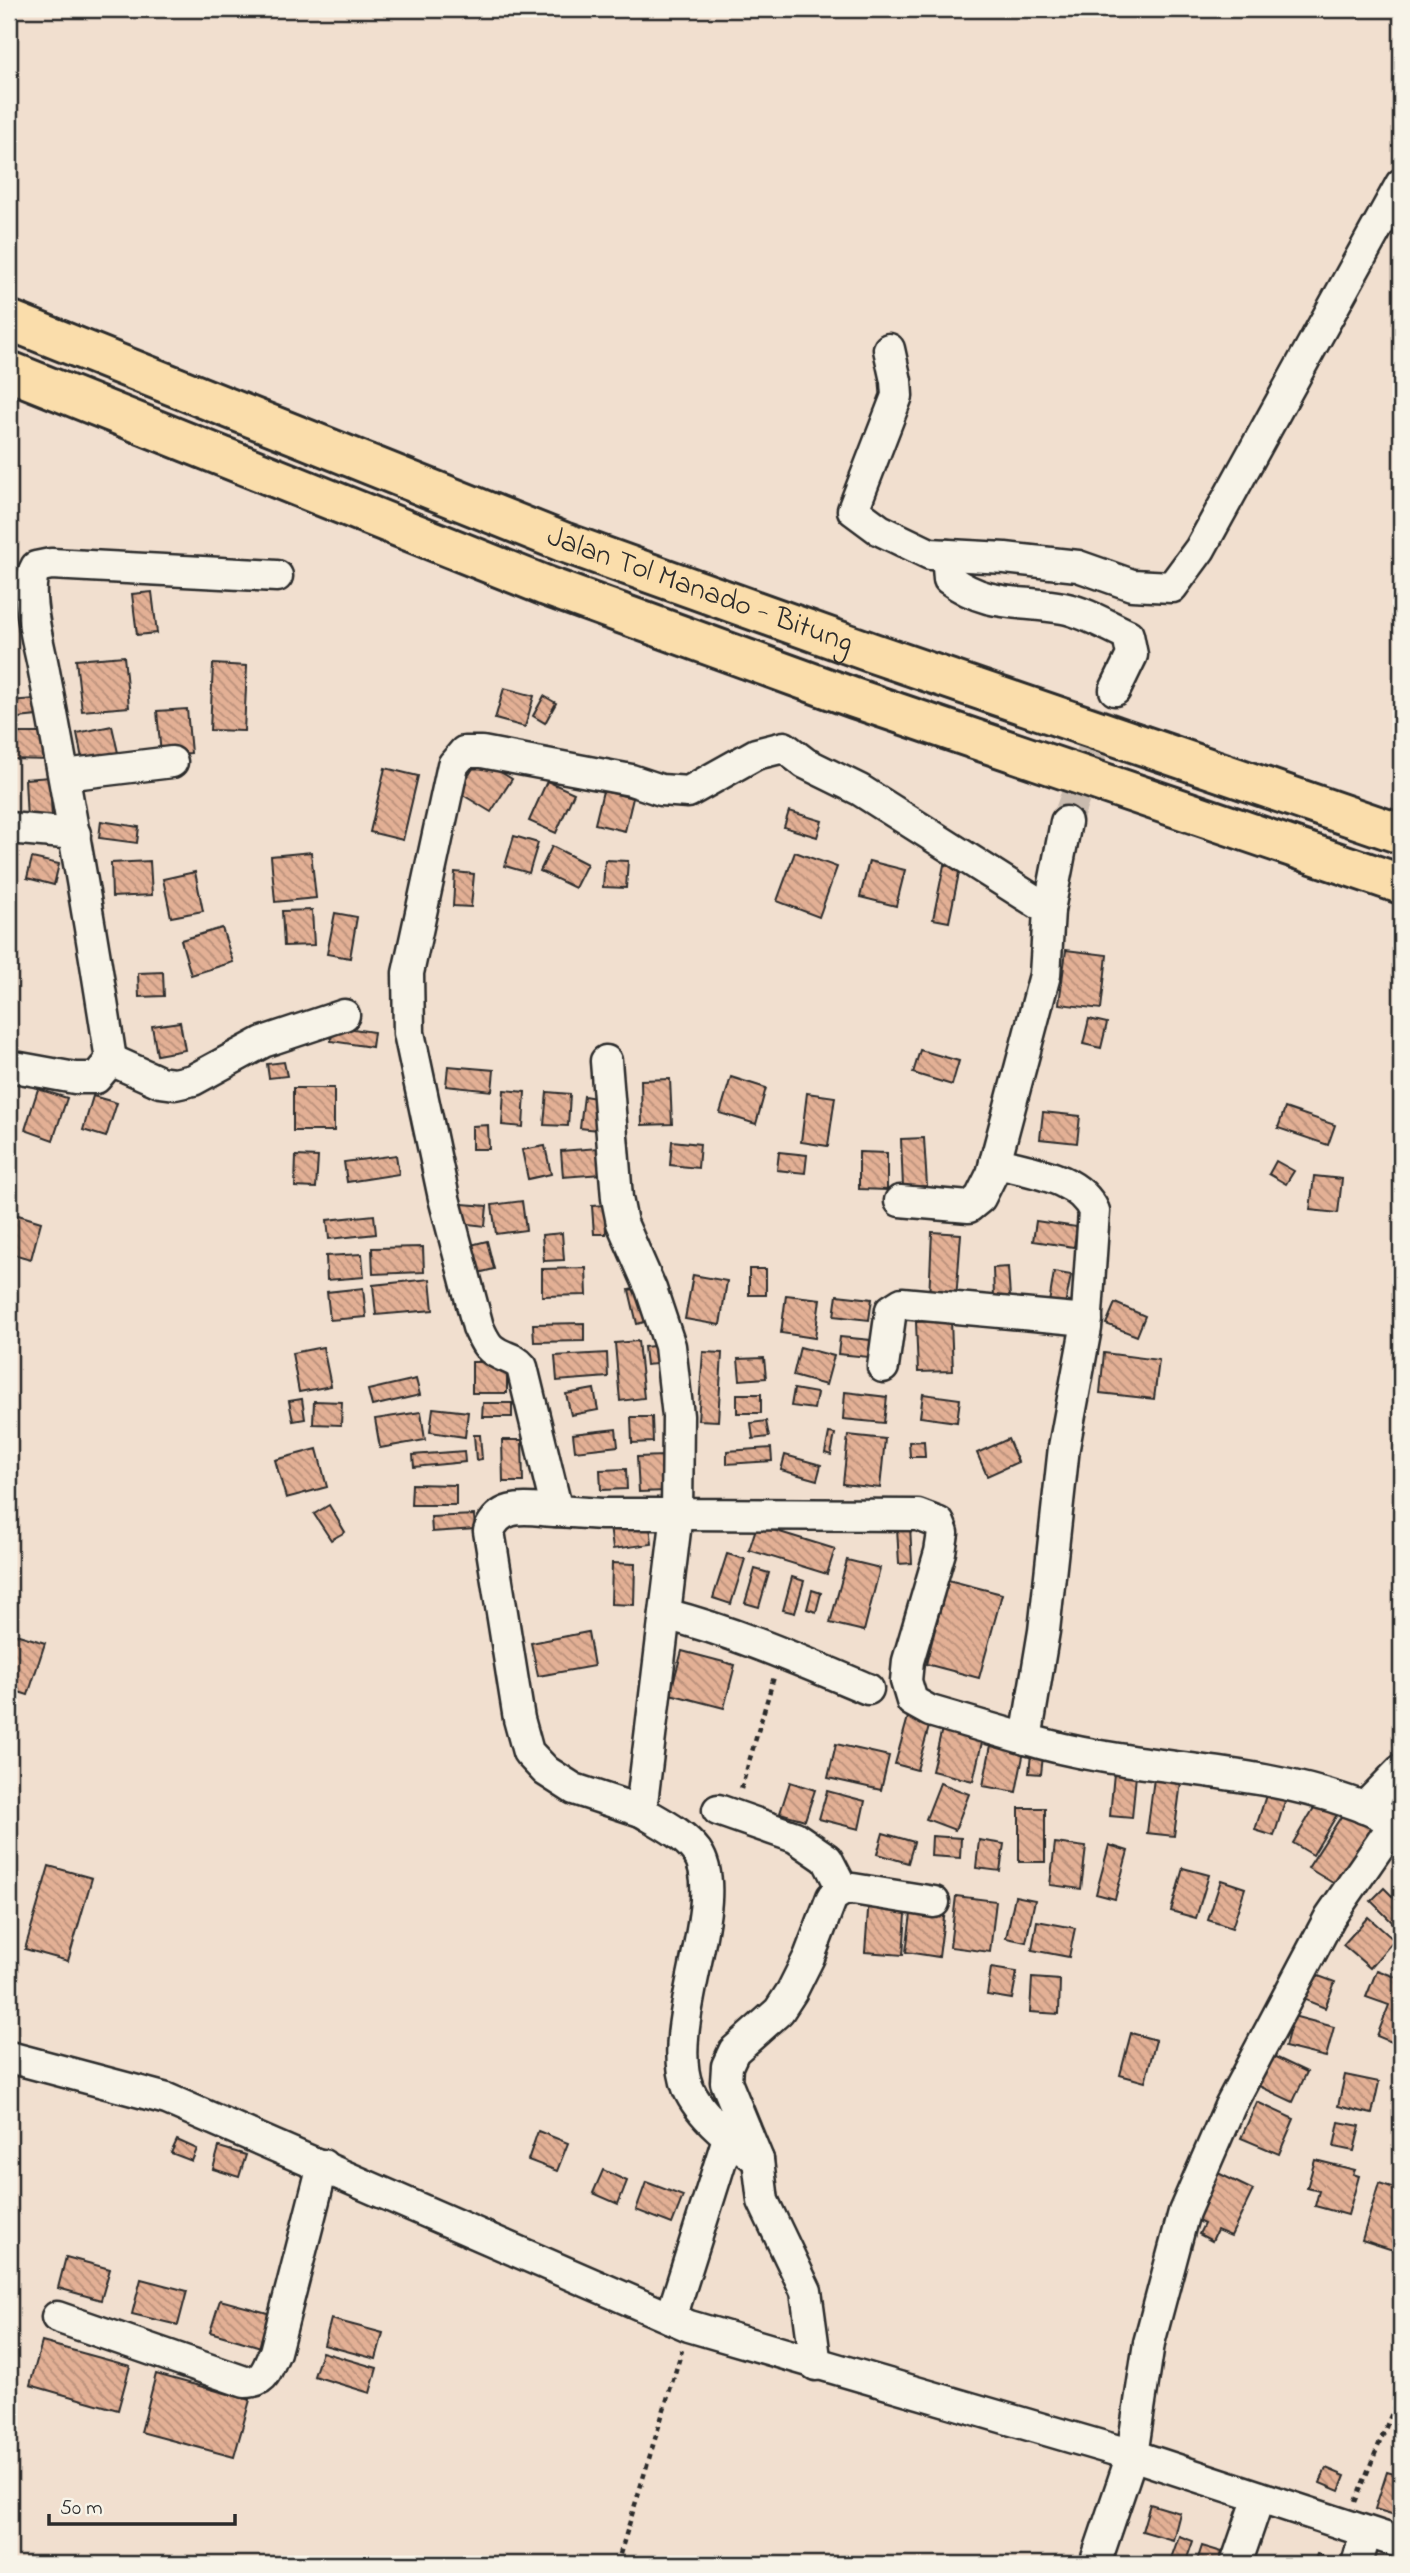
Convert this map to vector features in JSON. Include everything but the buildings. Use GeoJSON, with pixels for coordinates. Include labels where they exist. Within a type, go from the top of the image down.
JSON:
{"type":"FeatureCollection","features":[{"type":"Feature","properties":{"kind":"highway","name":"Jalan Tol Manado - Bitung"},"geometry":{"type":"LineString","coordinates":[[9,320],[563,542],[870,652],[1401,834]]}},
{"type":"Feature","properties":{"kind":"highway","name":"Jalan Tol Manado - Bitung"},"geometry":{"type":"LineString","coordinates":[[9,372],[546,586],[854,698],[1401,884]]}},
{"type":"Feature","properties":{"kind":"street"},"geometry":{"type":"LineString","coordinates":[[889,349],[897,396],[853,510],[880,530],[930,554],[1078,566],[1132,584],[1172,587],[1200,549],[1401,184]]}},
{"type":"Feature","properties":{"kind":"street"},"geometry":{"type":"LineString","coordinates":[[947,555],[949,579],[966,592],[1000,602],[1065,608],[1128,635],[1132,655],[1115,690]]}},
{"type":"Feature","properties":{"kind":"street"},"geometry":{"type":"LineString","coordinates":[[9,1066],[75,1078],[96,1078],[111,1060],[64,775],[21,611],[31,575],[36,567],[51,564],[277,576]]}},
{"type":"Feature","properties":{"kind":"street"},"geometry":{"type":"LineString","coordinates":[[557,1511],[522,1367],[516,1360],[495,1352],[488,1346],[478,1327],[444,1198],[409,1033],[408,973],[453,765],[464,751],[631,780],[661,790],[688,792],[756,754],[784,747],[805,763],[860,790],[1049,910]]}},
{"type":"Feature","properties":{"kind":"street"},"geometry":{"type":"LineString","coordinates":[[64,775],[173,762]]}},
{"type":"Feature","properties":{"kind":"street"},"geometry":{"type":"LineString","coordinates":[[900,1201],[969,1207],[980,1198],[995,1162],[1045,975],[1049,910],[1066,822]]}},
{"type":"Feature","properties":{"kind":"street"},"geometry":{"type":"LineString","coordinates":[[9,828],[75,834]]}},
{"type":"Feature","properties":{"kind":"street"},"geometry":{"type":"LineString","coordinates":[[111,1060],[160,1082],[175,1084],[192,1080],[263,1042],[344,1015]]}},
{"type":"Feature","properties":{"kind":"street"},"geometry":{"type":"LineString","coordinates":[[606,1061],[617,1198],[622,1223],[651,1289],[670,1346],[678,1416],[677,1514],[641,1811]]}},
{"type":"Feature","properties":{"kind":"street"},"geometry":{"type":"LineString","coordinates":[[995,1162],[1066,1183],[1088,1198],[1094,1210],[1087,1320],[1064,1447],[1044,1631],[1026,1739]]}},
{"type":"Feature","properties":{"kind":"street"},"geometry":{"type":"LineString","coordinates":[[883,1367],[891,1310],[902,1303],[1087,1320]]}},
{"type":"Feature","properties":{"kind":"street"},"geometry":{"type":"LineString","coordinates":[[758,2160],[728,2138],[688,2088],[681,2053],[707,1880],[698,1853],[674,1830],[641,1811],[574,1789],[546,1771],[528,1752],[519,1719],[489,1531],[495,1518],[503,1512],[517,1509],[602,1514],[918,1515],[939,1522],[943,1533],[940,1552],[908,1661],[906,1681],[912,1701],[930,1711],[1074,1752],[1278,1783],[1325,1793],[1364,1808],[1398,1826],[1330,1917],[1230,2106],[1184,2212],[1149,2343],[1132,2455],[1095,2564]]}},
{"type":"Feature","properties":{"kind":"street"},"geometry":{"type":"LineString","coordinates":[[665,1614],[705,1624],[781,1652],[868,1689]]}},
{"type":"Feature","properties":{"kind":"street"},"geometry":{"type":"LineString","coordinates":[[1364,1808],[1401,1770]]}},
{"type":"Feature","properties":{"kind":"street"},"geometry":{"type":"LineString","coordinates":[[726,1812],[795,1837],[827,1859],[843,1890]]}},
{"type":"Feature","properties":{"kind":"street"},"geometry":{"type":"LineString","coordinates":[[816,2365],[806,2291],[763,2201],[758,2160],[726,2082],[727,2066],[734,2051],[779,2011],[809,1957],[832,1897],[843,1890],[853,1889],[934,1902]]}},
{"type":"Feature","properties":{"kind":"street"},"geometry":{"type":"LineString","coordinates":[[9,2057],[167,2099],[680,2322],[816,2365],[1132,2455],[1401,2543]]}},
{"type":"Feature","properties":{"kind":"street"},"geometry":{"type":"LineString","coordinates":[[680,2322],[728,2138]]}},
{"type":"Feature","properties":{"kind":"street"},"geometry":{"type":"LineString","coordinates":[[57,2317],[245,2382],[256,2382],[264,2375],[275,2352],[323,2165]]}},
{"type":"Feature","properties":{"kind":"street"},"geometry":{"type":"LineString","coordinates":[[1236,2564],[1259,2497]]}},
{"type":"Feature","properties":{"kind":"street"},"geometry":{"type":"LineString","coordinates":[[1356,2529],[1357,2564]]}},
{"type":"Feature","properties":{"kind":"path"},"geometry":{"type":"LineString","coordinates":[[726,1812],[781,1652]]}},
{"type":"Feature","properties":{"kind":"path"},"geometry":{"type":"LineString","coordinates":[[617,2564],[680,2322]]}},
{"type":"Feature","properties":{"kind":"path"},"geometry":{"type":"LineString","coordinates":[[1356,2529],[1401,2391]]}},
{"type":"Feature","properties":{"kind":"tunnel"},"geometry":{"type":"LineString","coordinates":[[1066,822],[1115,690]]}}]}
